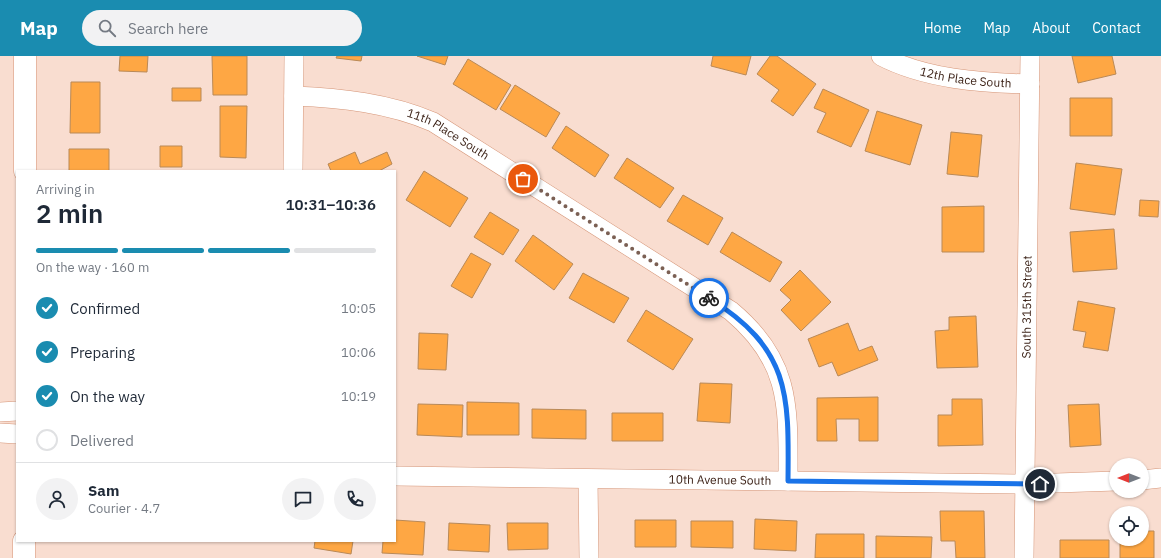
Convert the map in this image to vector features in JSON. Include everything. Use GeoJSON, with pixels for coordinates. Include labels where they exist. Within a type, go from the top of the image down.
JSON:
{"type":"FeatureCollection","features":[{"type":"Feature","properties":{"kind":"street"},"geometry":{"type":"LineString","coordinates":[[25,56],[25,170]]}},
{"type":"Feature","properties":{"kind":"street"},"geometry":{"type":"LineString","coordinates":[[293,170],[294,56]]}},
{"type":"Feature","properties":{"kind":"street","name":"12th Place South"},"geometry":{"type":"LineString","coordinates":[[881,56],[906,67],[951,77],[998,84],[1030,84]]}},
{"type":"Feature","properties":{"kind":"street","name":"South 315th Street"},"geometry":{"type":"LineString","coordinates":[[1024,558],[1030,56]]}},
{"type":"Feature","properties":{"kind":"street","name":"11th Place South"},"geometry":{"type":"LineString","coordinates":[[294,96],[371,104],[397,109],[433,122],[731,312],[756,336],[768,353],[778,372],[787,407],[788,481]]}},
{"type":"Feature","properties":{"kind":"street"},"geometry":{"type":"LineString","coordinates":[[0,412],[16,412]]}},
{"type":"Feature","properties":{"kind":"street"},"geometry":{"type":"LineString","coordinates":[[0,433],[16,434]]}},
{"type":"Feature","properties":{"kind":"street","name":"10th Avenue South"},"geometry":{"type":"LineString","coordinates":[[396,476],[1026,484],[1109,482]]}},
{"type":"Feature","properties":{"kind":"street"},"geometry":{"type":"LineString","coordinates":[[1149,479],[1161,478]]}},
{"type":"Feature","properties":{"kind":"street"},"geometry":{"type":"LineString","coordinates":[[588,479],[589,558]]}},
{"type":"Feature","properties":{"kind":"street"},"geometry":{"type":"LineString","coordinates":[[24,542],[24,558]]}},
{"type":"Feature","properties":{"kind":"building"},"geometry":{"type":"Polygon","coordinates":[[[120,56],[148,56],[147,72],[119,71],[120,56]]]}},
{"type":"Feature","properties":{"kind":"building"},"geometry":{"type":"Polygon","coordinates":[[[212,56],[247,56],[247,95],[213,95],[212,56]]]}},
{"type":"Feature","properties":{"kind":"building"},"geometry":{"type":"Polygon","coordinates":[[[337,56],[362,56],[361,61],[336,58],[337,56]]]}},
{"type":"Feature","properties":{"kind":"building"},"geometry":{"type":"Polygon","coordinates":[[[417,56],[448,56],[445,65],[417,56]]]}},
{"type":"Feature","properties":{"kind":"building"},"geometry":{"type":"Polygon","coordinates":[[[713,56],[751,56],[746,75],[711,66],[713,56]]]}},
{"type":"Feature","properties":{"kind":"building"},"geometry":{"type":"Polygon","coordinates":[[[770,56],[777,56],[816,84],[793,116],[771,101],[779,90],[757,74],[770,56]]]}},
{"type":"Feature","properties":{"kind":"building"},"geometry":{"type":"Polygon","coordinates":[[[1072,56],[1112,56],[1116,74],[1078,83],[1072,56]]]}},
{"type":"Feature","properties":{"kind":"building"},"geometry":{"type":"Polygon","coordinates":[[[468,59],[511,85],[496,110],[453,84],[468,59]]]}},
{"type":"Feature","properties":{"kind":"building"},"geometry":{"type":"Polygon","coordinates":[[[71,82],[100,82],[100,133],[70,133],[71,82]]]}},
{"type":"Feature","properties":{"kind":"building"},"geometry":{"type":"Polygon","coordinates":[[[515,85],[560,113],[546,137],[500,109],[515,85]]]}},
{"type":"Feature","properties":{"kind":"building"},"geometry":{"type":"Polygon","coordinates":[[[172,88],[201,88],[201,101],[172,101],[172,88]]]}},
{"type":"Feature","properties":{"kind":"building"},"geometry":{"type":"Polygon","coordinates":[[[823,89],[869,110],[851,147],[817,132],[826,113],[814,108],[823,89]]]}},
{"type":"Feature","properties":{"kind":"building"},"geometry":{"type":"Polygon","coordinates":[[[1070,98],[1112,98],[1112,136],[1070,136],[1070,98]]]}},
{"type":"Feature","properties":{"kind":"building"},"geometry":{"type":"Polygon","coordinates":[[[220,106],[247,106],[246,158],[220,157],[220,106]]]}},
{"type":"Feature","properties":{"kind":"building"},"geometry":{"type":"Polygon","coordinates":[[[877,111],[922,125],[910,165],[865,151],[877,111]]]}},
{"type":"Feature","properties":{"kind":"building"},"geometry":{"type":"Polygon","coordinates":[[[566,126],[609,155],[595,177],[552,148],[566,126]]]}},
{"type":"Feature","properties":{"kind":"building"},"geometry":{"type":"Polygon","coordinates":[[[951,132],[982,135],[978,177],[947,174],[951,132]]]}},
{"type":"Feature","properties":{"kind":"building"},"geometry":{"type":"Polygon","coordinates":[[[160,146],[182,146],[182,167],[160,167],[160,146]]]}},
{"type":"Feature","properties":{"kind":"building"},"geometry":{"type":"Polygon","coordinates":[[[69,149],[109,149],[109,170],[69,170],[69,149]]]}},
{"type":"Feature","properties":{"kind":"building"},"geometry":{"type":"Polygon","coordinates":[[[355,152],[360,164],[387,152],[392,164],[381,170],[331,170],[328,164],[355,152]]]}},
{"type":"Feature","properties":{"kind":"building"},"geometry":{"type":"Polygon","coordinates":[[[627,158],[674,188],[660,208],[614,178],[627,158]]]}},
{"type":"Feature","properties":{"kind":"building"},"geometry":{"type":"Polygon","coordinates":[[[1076,163],[1122,169],[1115,215],[1070,209],[1076,163]]]}},
{"type":"Feature","properties":{"kind":"building"},"geometry":{"type":"Polygon","coordinates":[[[424,171],[468,198],[450,227],[406,200],[424,171]]]}},
{"type":"Feature","properties":{"kind":"building"},"geometry":{"type":"Polygon","coordinates":[[[683,195],[723,218],[708,245],[667,221],[683,195]]]}},
{"type":"Feature","properties":{"kind":"building"},"geometry":{"type":"Polygon","coordinates":[[[1140,200],[1159,201],[1158,217],[1139,216],[1140,200]]]}},
{"type":"Feature","properties":{"kind":"building"},"geometry":{"type":"Polygon","coordinates":[[[984,206],[984,252],[942,252],[942,207],[984,206]]]}},
{"type":"Feature","properties":{"kind":"building"},"geometry":{"type":"Polygon","coordinates":[[[490,212],[519,230],[503,255],[474,237],[490,212]]]}},
{"type":"Feature","properties":{"kind":"building"},"geometry":{"type":"Polygon","coordinates":[[[1114,229],[1117,269],[1073,272],[1070,232],[1114,229]]]}},
{"type":"Feature","properties":{"kind":"building"},"geometry":{"type":"Polygon","coordinates":[[[732,232],[782,262],[770,282],[720,252],[732,232]]]}},
{"type":"Feature","properties":{"kind":"building"},"geometry":{"type":"Polygon","coordinates":[[[533,235],[573,264],[554,290],[515,261],[533,235]]]}},
{"type":"Feature","properties":{"kind":"building"},"geometry":{"type":"Polygon","coordinates":[[[471,253],[491,264],[472,298],[451,286],[471,253]]]}},
{"type":"Feature","properties":{"kind":"building"},"geometry":{"type":"Polygon","coordinates":[[[800,270],[831,302],[801,331],[781,310],[791,300],[780,290],[800,270]]]}},
{"type":"Feature","properties":{"kind":"building"},"geometry":{"type":"Polygon","coordinates":[[[583,273],[629,298],[614,323],[569,298],[583,273]]]}},
{"type":"Feature","properties":{"kind":"building"},"geometry":{"type":"Polygon","coordinates":[[[1078,301],[1115,308],[1108,351],[1083,347],[1086,332],[1073,330],[1078,301]]]}},
{"type":"Feature","properties":{"kind":"building"},"geometry":{"type":"Polygon","coordinates":[[[646,310],[693,339],[673,370],[627,341],[646,310]]]}},
{"type":"Feature","properties":{"kind":"building"},"geometry":{"type":"Polygon","coordinates":[[[976,316],[978,367],[937,368],[935,331],[949,330],[949,317],[976,316]]]}},
{"type":"Feature","properties":{"kind":"building"},"geometry":{"type":"Polygon","coordinates":[[[848,323],[859,351],[872,346],[878,360],[838,376],[832,362],[819,367],[808,339],[848,323]]]}},
{"type":"Feature","properties":{"kind":"building"},"geometry":{"type":"Polygon","coordinates":[[[419,333],[448,334],[446,370],[418,369],[419,333]]]}},
{"type":"Feature","properties":{"kind":"building"},"geometry":{"type":"Polygon","coordinates":[[[700,383],[732,384],[730,423],[697,421],[700,383]]]}},
{"type":"Feature","properties":{"kind":"building"},"geometry":{"type":"Polygon","coordinates":[[[878,397],[878,441],[859,441],[859,419],[836,419],[837,441],[817,441],[817,398],[878,397]]]}},
{"type":"Feature","properties":{"kind":"building"},"geometry":{"type":"Polygon","coordinates":[[[952,399],[982,399],[983,445],[938,446],[938,415],[952,415],[952,399]]]}},
{"type":"Feature","properties":{"kind":"building"},"geometry":{"type":"Polygon","coordinates":[[[467,402],[519,403],[519,435],[467,435],[467,402]]]}},
{"type":"Feature","properties":{"kind":"building"},"geometry":{"type":"Polygon","coordinates":[[[418,404],[463,405],[462,437],[417,435],[418,404]]]}},
{"type":"Feature","properties":{"kind":"building"},"geometry":{"type":"Polygon","coordinates":[[[1099,404],[1101,445],[1070,447],[1068,405],[1099,404]]]}},
{"type":"Feature","properties":{"kind":"building"},"geometry":{"type":"Polygon","coordinates":[[[532,409],[586,410],[586,439],[532,438],[532,409]]]}},
{"type":"Feature","properties":{"kind":"building"},"geometry":{"type":"Polygon","coordinates":[[[612,413],[663,413],[663,441],[612,441],[612,413]]]}},
{"type":"Feature","properties":{"kind":"building"},"geometry":{"type":"Polygon","coordinates":[[[940,511],[984,511],[985,558],[956,558],[955,541],[941,541],[940,511]]]}},
{"type":"Feature","properties":{"kind":"building"},"geometry":{"type":"Polygon","coordinates":[[[755,519],[797,521],[796,551],[754,549],[755,519]]]}},
{"type":"Feature","properties":{"kind":"building"},"geometry":{"type":"Polygon","coordinates":[[[396,520],[425,522],[423,555],[382,553],[383,542],[396,542],[396,520]]]}},
{"type":"Feature","properties":{"kind":"building"},"geometry":{"type":"Polygon","coordinates":[[[635,520],[676,520],[676,547],[635,547],[635,520]]]}},
{"type":"Feature","properties":{"kind":"building"},"geometry":{"type":"Polygon","coordinates":[[[691,521],[733,521],[733,548],[691,547],[691,521]]]}},
{"type":"Feature","properties":{"kind":"building"},"geometry":{"type":"Polygon","coordinates":[[[449,523],[490,525],[489,552],[448,550],[449,523]]]}},
{"type":"Feature","properties":{"kind":"building"},"geometry":{"type":"Polygon","coordinates":[[[507,523],[548,523],[548,549],[508,550],[507,523]]]}},
{"type":"Feature","properties":{"kind":"building"},"geometry":{"type":"Polygon","coordinates":[[[1149,531],[1154,531],[1154,558],[1120,558],[1120,546],[1149,546],[1149,531]]]}},
{"type":"Feature","properties":{"kind":"building"},"geometry":{"type":"Polygon","coordinates":[[[816,534],[864,534],[864,558],[815,558],[816,534]]]}},
{"type":"Feature","properties":{"kind":"building"},"geometry":{"type":"Polygon","coordinates":[[[876,536],[932,537],[931,558],[876,558],[876,536]]]}},
{"type":"Feature","properties":{"kind":"building"},"geometry":{"type":"Polygon","coordinates":[[[1060,540],[1109,540],[1109,558],[1060,558],[1060,540]]]}},
{"type":"Feature","properties":{"kind":"building"},"geometry":{"type":"Polygon","coordinates":[[[315,542],[353,542],[351,554],[314,548],[315,542]]]}},
{"type":"Feature","properties":{"kind":"way so far"},"geometry":{"type":"LineString","coordinates":[[523,179],[709,298]]}},
{"type":"Feature","properties":{"kind":"route"},"geometry":{"type":"LineString","coordinates":[[709,298],[746,324],[768,353],[778,372],[784,390],[787,407],[788,481],[1040,484]]}}]}
